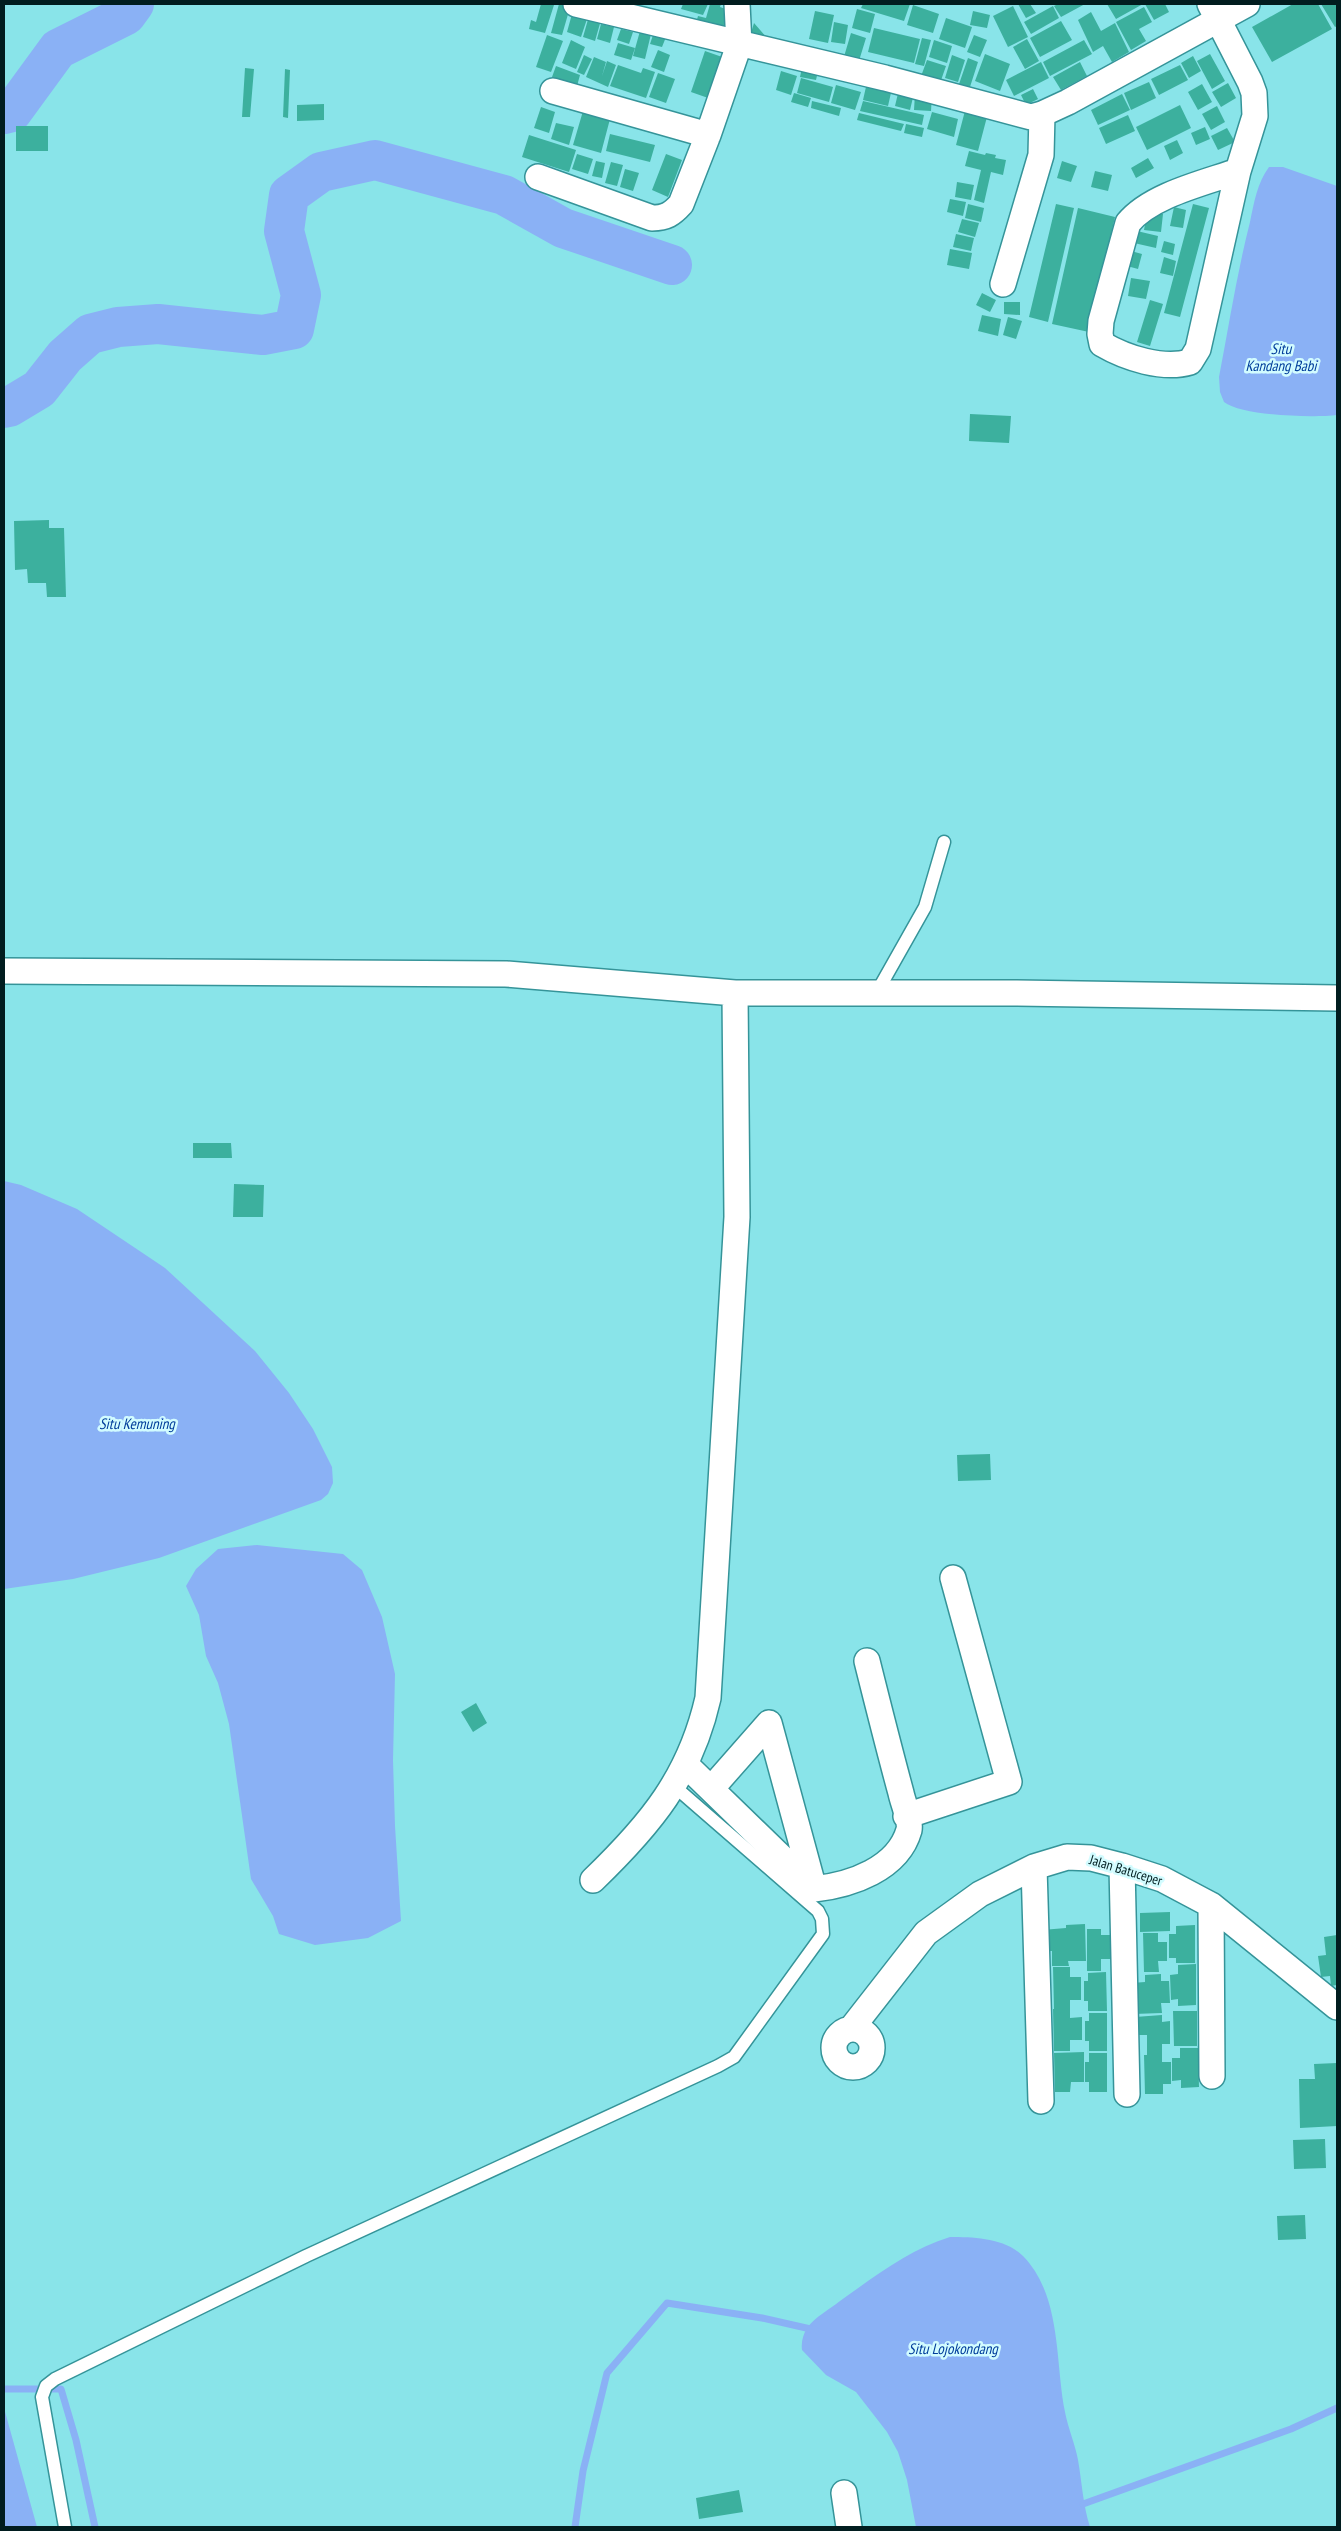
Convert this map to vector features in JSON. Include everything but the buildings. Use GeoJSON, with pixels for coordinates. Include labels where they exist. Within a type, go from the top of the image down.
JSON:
{"type":"FeatureCollection","features":[{"type":"Feature","properties":{"kind":"street"},"geometry":{"type":"LineString","coordinates":[[576,4],[739,45],[885,78],[1021,116],[1042,114],[1214,12],[1247,4]]}},
{"type":"Feature","properties":{"kind":"street"},"geometry":{"type":"LineString","coordinates":[[538,177],[652,218],[666,217],[681,204],[708,135],[739,45],[737,4]]}},
{"type":"Feature","properties":{"kind":"street"},"geometry":{"type":"LineString","coordinates":[[1214,12],[1254,93],[1255,116],[1238,171],[1194,357],[1190,362],[1180,365],[1164,364],[1136,358],[1102,344],[1100,334],[1101,321],[1128,223],[1135,214],[1167,196],[1238,171]]}},
{"type":"Feature","properties":{"kind":"street"},"geometry":{"type":"LineString","coordinates":[[553,91],[708,135]]}},
{"type":"Feature","properties":{"kind":"street"},"geometry":{"type":"LineString","coordinates":[[1003,284],[1041,155],[1042,114]]}},
{"type":"Feature","properties":{"kind":"street"},"geometry":{"type":"LineString","coordinates":[[4,971],[506,974],[735,993],[877,992],[1337,998]]}},
{"type":"Feature","properties":{"kind":"street"},"geometry":{"type":"LineString","coordinates":[[593,1880],[635,1837],[658,1810],[674,1786],[701,1730],[708,1698],[717,1579],[737,1217],[735,993]]}},
{"type":"Feature","properties":{"kind":"street"},"geometry":{"type":"LineString","coordinates":[[906,1816],[1009,1782],[953,1578]]}},
{"type":"Feature","properties":{"kind":"street"},"geometry":{"type":"LineString","coordinates":[[814,1889],[833,1887],[857,1879],[896,1856],[910,1828],[867,1660]]}},
{"type":"Feature","properties":{"kind":"street"},"geometry":{"type":"LineString","coordinates":[[711,1789],[769,1723],[814,1889]]}},
{"type":"Feature","properties":{"kind":"street"},"geometry":{"type":"LineString","coordinates":[[685,1764],[814,1889]]}},
{"type":"Feature","properties":{"kind":"street","name":"Jalan Batuceper"},"geometry":{"type":"LineString","coordinates":[[851,2029],[926,1933],[980,1894],[1034,1867],[1067,1857],[1080,1857],[1122,1866],[1162,1880],[1211,1905],[1337,2008]]}},
{"type":"Feature","properties":{"kind":"street"},"geometry":{"type":"LineString","coordinates":[[1122,1866],[1127,2094]]}},
{"type":"Feature","properties":{"kind":"street"},"geometry":{"type":"LineString","coordinates":[[1034,1867],[1042,2101]]}},
{"type":"Feature","properties":{"kind":"street"},"geometry":{"type":"LineString","coordinates":[[1211,1905],[1212,2076]]}},
{"type":"Feature","properties":{"kind":"street"},"geometry":{"type":"LineString","coordinates":[[844,2493],[849,2527]]}},
{"type":"Feature","properties":{"kind":"lane"},"geometry":{"type":"LineString","coordinates":[[877,992],[925,907],[944,842]]}},
{"type":"Feature","properties":{"kind":"lane"},"geometry":{"type":"LineString","coordinates":[[65,2527],[42,2397],[46,2386],[55,2378],[306,2256],[585,2129],[734,2057],[823,1934],[822,1919],[818,1912],[674,1786]]}},
{"type":"Feature","properties":{"kind":"water","name":"Situ Kandang Babi"},"geometry":{"type":"Polygon","coordinates":[[[1269,167],[1283,167],[1337,186],[1337,415],[1295,416],[1261,413],[1233,407],[1224,402],[1220,392],[1219,377],[1241,260],[1256,193],[1269,167]]]}},
{"type":"Feature","properties":{"kind":"water","name":"Situ Kemuning"},"geometry":{"type":"Polygon","coordinates":[[[4,1181],[21,1185],[77,1209],[165,1268],[255,1351],[289,1393],[313,1429],[332,1467],[333,1483],[328,1494],[321,1500],[159,1558],[73,1579],[4,1589],[4,1181]]]}},
{"type":"Feature","properties":{"kind":"water"},"geometry":{"type":"Polygon","coordinates":[[[257,1545],[343,1554],[362,1570],[382,1617],[395,1674],[393,1760],[401,1921],[368,1938],[315,1945],[279,1934],[273,1916],[251,1879],[229,1724],[218,1683],[206,1656],[199,1615],[186,1586],[196,1569],[218,1549],[257,1545]]]}},
{"type":"Feature","properties":{"kind":"water","name":"Situ Lojokondang"},"geometry":{"type":"Polygon","coordinates":[[[950,2237],[989,2240],[1007,2245],[1016,2250],[1036,2272],[1045,2290],[1055,2330],[1065,2412],[1077,2454],[1084,2502],[1090,2527],[916,2527],[907,2480],[898,2452],[887,2432],[856,2392],[826,2375],[802,2350],[803,2336],[807,2328],[818,2317],[893,2264],[935,2242],[950,2237]]]}},
{"type":"Feature","properties":{"kind":"water"},"geometry":{"type":"Polygon","coordinates":[[[4,2408],[37,2527],[4,2527],[4,2408]]]}},
{"type":"Feature","properties":{"kind":"waterway"},"geometry":{"type":"LineString","coordinates":[[4,114],[12,112],[58,49],[126,15],[134,4]]}},
{"type":"Feature","properties":{"kind":"waterway"},"geometry":{"type":"LineString","coordinates":[[4,408],[9,407],[39,389],[65,356],[90,334],[118,327],[158,324],[263,335],[294,329],[301,295],[284,231],[289,195],[321,172],[375,160],[504,195],[563,228],[672,265]]}},
{"type":"Feature","properties":{"kind":"waterway"},"geometry":{"type":"LineString","coordinates":[[575,2527],[583,2471],[607,2373],[667,2303],[762,2318],[815,2330]]}},
{"type":"Feature","properties":{"kind":"waterway"},"geometry":{"type":"LineString","coordinates":[[4,2389],[61,2389],[76,2440],[95,2527]]}},
{"type":"Feature","properties":{"kind":"waterway"},"geometry":{"type":"LineString","coordinates":[[1083,2504],[1291,2429],[1337,2408]]}}]}
